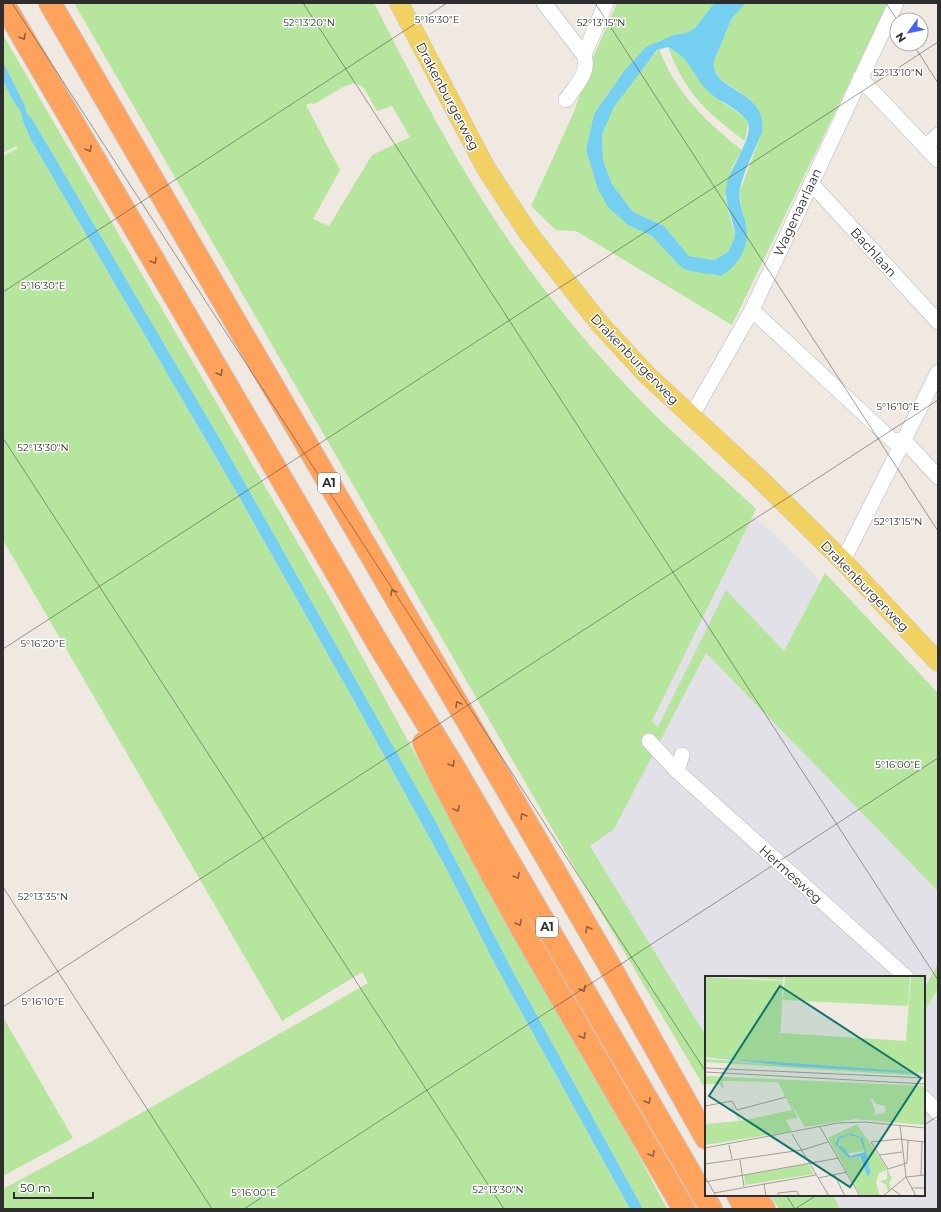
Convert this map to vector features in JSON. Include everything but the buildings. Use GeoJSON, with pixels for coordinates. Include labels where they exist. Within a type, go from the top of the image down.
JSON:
{"type":"FeatureCollection","features":[{"type":"Feature","properties":{"kind":"highway","name":"A1"},"geometry":{"type":"LineString","coordinates":[[3,3],[380,648],[455,769],[711,1209]]}},
{"type":"Feature","properties":{"kind":"highway","name":"A1"},"geometry":{"type":"LineString","coordinates":[[50,3],[608,963],[705,1136]]}},
{"type":"Feature","properties":{"kind":"highway","name":"A1"},"geometry":{"type":"LineString","coordinates":[[380,648],[440,777],[495,879],[563,1002],[684,1209]]}},
{"type":"Feature","properties":{"kind":"highway","name":"A1"},"geometry":{"type":"LineString","coordinates":[[608,963],[705,1115]]}},
{"type":"Feature","properties":{"kind":"highway"},"geometry":{"type":"LineString","coordinates":[[738,1196],[745,1209]]}},
{"type":"Feature","properties":{"kind":"highway"},"geometry":{"type":"LineString","coordinates":[[756,1196],[764,1209]]}},
{"type":"Feature","properties":{"kind":"main road","name":"Drakenburgerweg"},"geometry":{"type":"LineString","coordinates":[[399,3],[487,170],[529,234],[600,324],[647,375],[761,480],[843,561],[938,662]]}},
{"type":"Feature","properties":{"kind":"street"},"geometry":{"type":"LineString","coordinates":[[544,3],[584,54],[587,63],[586,72],[566,100]]}},
{"type":"Feature","properties":{"kind":"street"},"geometry":{"type":"LineString","coordinates":[[584,54],[606,3]]}},
{"type":"Feature","properties":{"kind":"street","name":"Wagenaarlaan"},"geometry":{"type":"LineString","coordinates":[[691,417],[752,310],[896,3]]}},
{"type":"Feature","properties":{"kind":"street"},"geometry":{"type":"LineString","coordinates":[[860,78],[938,160]]}},
{"type":"Feature","properties":{"kind":"street"},"geometry":{"type":"LineString","coordinates":[[925,147],[938,135]]}},
{"type":"Feature","properties":{"kind":"street","name":"Bachlaan"},"geometry":{"type":"LineString","coordinates":[[811,183],[938,322]]}},
{"type":"Feature","properties":{"kind":"street"},"geometry":{"type":"LineString","coordinates":[[752,310],[893,441],[904,440]]}},
{"type":"Feature","properties":{"kind":"street"},"geometry":{"type":"LineString","coordinates":[[843,561],[938,372]]}},
{"type":"Feature","properties":{"kind":"street"},"geometry":{"type":"LineString","coordinates":[[904,440],[938,477]]}},
{"type":"Feature","properties":{"kind":"street","name":"Hermesweg"},"geometry":{"type":"LineString","coordinates":[[649,741],[677,771],[905,976]]}},
{"type":"Feature","properties":{"kind":"street"},"geometry":{"type":"LineString","coordinates":[[677,771],[682,755]]}},
{"type":"Feature","properties":{"kind":"street"},"geometry":{"type":"LineString","coordinates":[[925,1099],[938,1113]]}},
{"type":"Feature","properties":{"kind":"shaded area"},"geometry":{"type":"Polygon","coordinates":[[[740,504],[790,549],[938,710],[938,1209],[797,1209],[790,1196],[925,1196],[925,976],[705,976],[705,1052],[575,831],[740,504]]]}},
{"type":"Feature","properties":{"kind":"green space"},"geometry":{"type":"Polygon","coordinates":[[[74,3],[374,3],[451,148],[494,218],[541,285],[577,331],[630,390],[671,431],[756,509],[652,721],[658,727],[726,590],[784,651],[825,573],[938,693],[938,891],[706,653],[614,829],[590,846],[705,1034],[705,1088],[587,889],[74,3]],[[355,83],[345,86],[314,104],[311,103],[306,105],[340,170],[313,219],[329,226],[372,155],[410,137],[392,106],[377,111],[364,88],[355,83]]]}},
{"type":"Feature","properties":{"kind":"green space"},"geometry":{"type":"Polygon","coordinates":[[[617,3],[714,3],[695,28],[686,33],[674,35],[670,38],[659,41],[624,71],[594,114],[586,150],[594,176],[628,225],[652,236],[713,276],[747,234],[741,207],[740,191],[762,132],[762,118],[757,107],[749,99],[729,85],[715,71],[714,61],[732,18],[746,3],[888,3],[732,325],[576,231],[556,230],[531,206],[574,112],[589,67],[617,3]]]}},
{"type":"Feature","properties":{"kind":"green space"},"geometry":{"type":"Polygon","coordinates":[[[3,35],[335,607],[516,939],[620,1120],[667,1209],[643,1209],[511,968],[437,824],[224,446],[31,117],[27,114],[25,106],[3,62],[3,35]]]}},
{"type":"Feature","properties":{"kind":"green space"},"geometry":{"type":"Polygon","coordinates":[[[668,47],[684,57],[698,78],[722,102],[744,117],[748,124],[745,141],[719,121],[698,100],[682,77],[668,47]]]}},
{"type":"Feature","properties":{"kind":"green space"},"geometry":{"type":"Polygon","coordinates":[[[659,49],[674,79],[693,106],[716,129],[742,150],[732,167],[725,197],[735,236],[728,252],[714,260],[689,256],[664,226],[633,212],[612,184],[603,160],[602,134],[607,120],[614,107],[641,70],[659,49]]]}},
{"type":"Feature","properties":{"kind":"green space"},"geometry":{"type":"Polygon","coordinates":[[[3,81],[13,101],[21,112],[22,119],[31,140],[242,502],[353,699],[445,866],[497,968],[630,1209],[3,1209],[3,1189],[94,1140],[368,983],[362,972],[282,1021],[3,540],[3,156],[18,148],[16,146],[3,153],[3,81]]]}},
{"type":"Feature","properties":{"kind":"green space"},"geometry":{"type":"Polygon","coordinates":[[[938,964],[938,989],[925,1010],[925,987],[938,964]]]}},
{"type":"Feature","properties":{"kind":"green space"},"geometry":{"type":"Polygon","coordinates":[[[3,1017],[73,1138],[3,1176],[3,1017]]]}},
{"type":"Feature","properties":{"kind":"green space"},"geometry":{"type":"Polygon","coordinates":[[[771,1196],[834,1196],[840,1209],[779,1209],[771,1196]]]}},
{"type":"Feature","properties":{"kind":"water"},"geometry":{"type":"Polygon","coordinates":[[[714,3],[746,3],[732,18],[714,61],[715,71],[729,86],[749,99],[757,107],[762,118],[762,132],[747,167],[739,195],[747,228],[745,247],[739,259],[731,269],[721,276],[690,271],[682,268],[652,236],[628,225],[608,207],[598,189],[586,150],[594,114],[624,71],[646,47],[674,35],[686,33],[695,28],[714,3]],[[668,47],[657,50],[614,107],[602,134],[603,160],[612,184],[633,212],[664,226],[689,256],[714,260],[728,252],[735,236],[733,222],[727,203],[726,190],[729,176],[745,144],[749,129],[748,123],[742,115],[714,96],[704,87],[688,63],[677,52],[668,47]]]}},
{"type":"Feature","properties":{"kind":"water"},"geometry":{"type":"Polygon","coordinates":[[[3,62],[25,106],[27,114],[31,117],[224,446],[437,824],[511,968],[643,1209],[630,1209],[497,968],[445,866],[353,699],[242,502],[31,140],[22,119],[21,112],[13,101],[3,81],[3,62]]]}}]}
